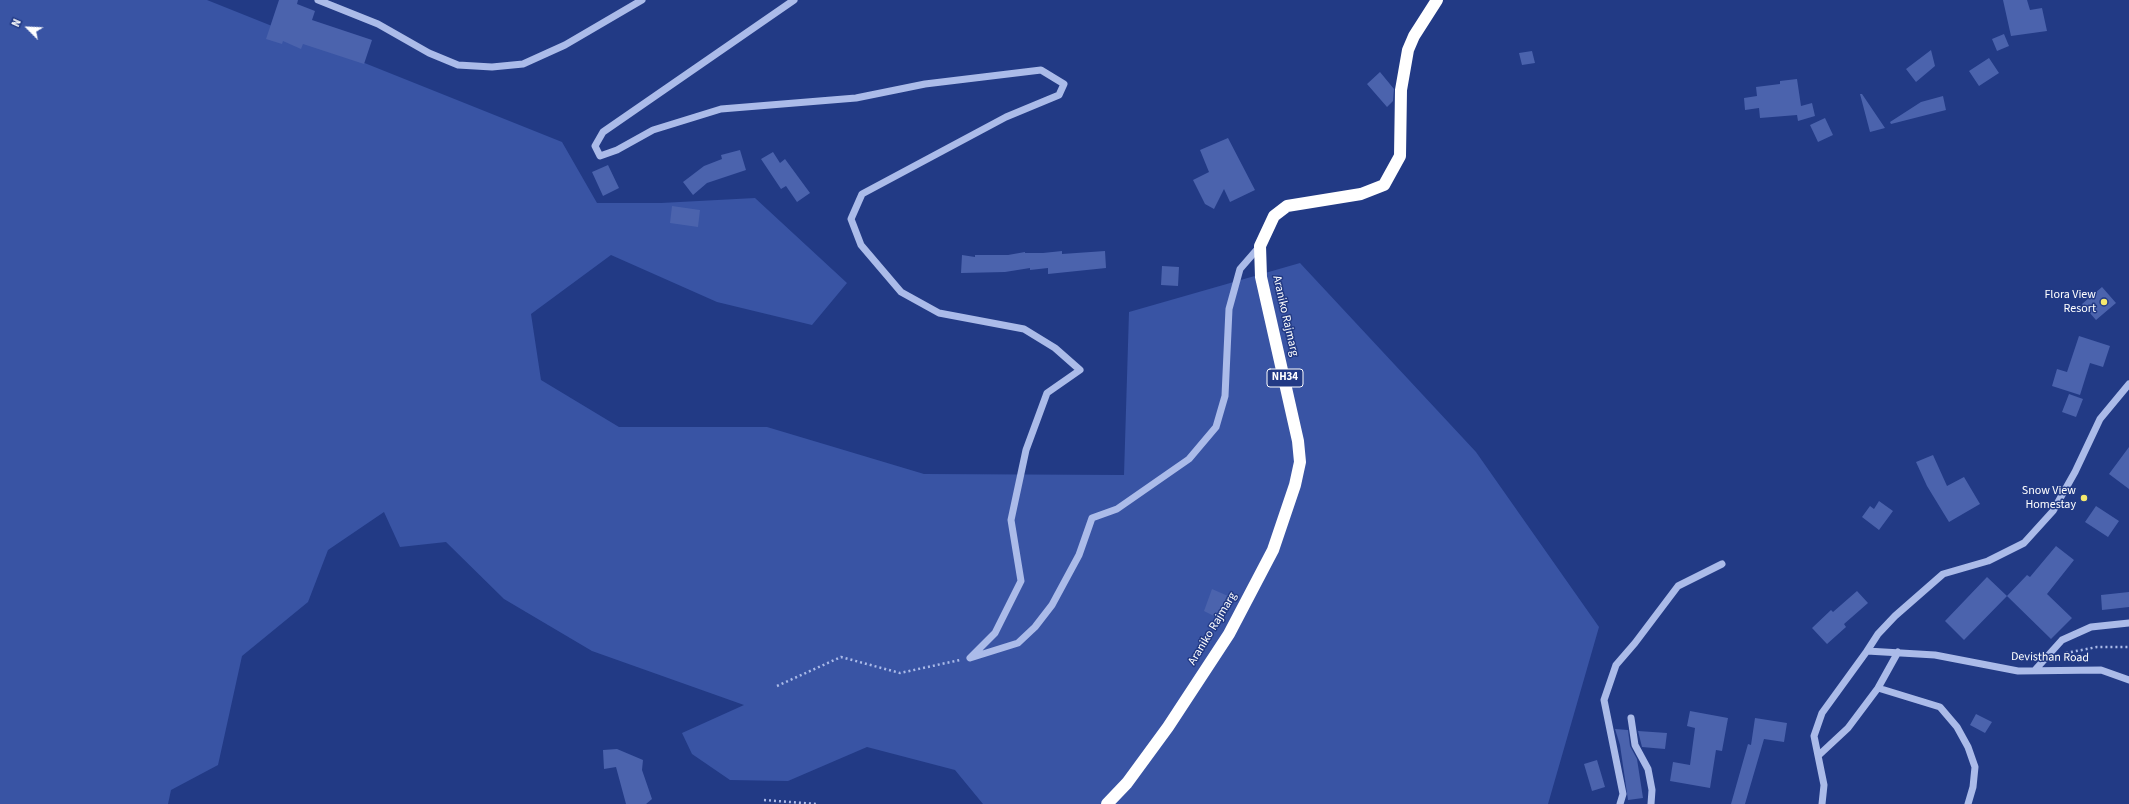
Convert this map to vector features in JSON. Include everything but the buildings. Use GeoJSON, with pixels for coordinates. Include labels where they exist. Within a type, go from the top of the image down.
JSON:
{"type":"FeatureCollection","features":[{"type":"Feature","properties":{"kind":"highway","name":"Araniko Rajmarg"},"geometry":{"type":"LineString","coordinates":[[1108,804],[1127,783],[1168,727],[1229,634],[1273,550],[1295,486],[1300,462],[1298,441],[1261,277],[1260,246],[1274,216],[1287,206],[1361,194],[1384,185],[1400,156],[1401,90],[1408,50],[1414,36],[1437,0]]}},
{"type":"Feature","properties":{"kind":"street"},"geometry":{"type":"LineString","coordinates":[[318,0],[378,24],[429,53],[458,65],[492,67],[522,64],[565,45],[642,0]]}},
{"type":"Feature","properties":{"kind":"street"},"geometry":{"type":"LineString","coordinates":[[794,0],[603,132],[595,146],[600,156],[617,150],[653,130],[721,109],[856,98],[925,84],[1041,70],[1064,84],[1059,95],[1006,117],[862,194],[851,219],[860,245],[901,292],[939,313],[1024,329],[1055,348],[1080,370],[1047,393],[1026,450],[1011,520],[1021,581],[996,632],[970,658]]}},
{"type":"Feature","properties":{"kind":"street"},"geometry":{"type":"LineString","coordinates":[[970,658],[1018,644],[1035,627],[1052,605],[1079,555],[1092,518],[1117,509],[1189,458],[1216,427],[1225,396],[1229,309],[1240,269],[1260,246]]}},
{"type":"Feature","properties":{"kind":"street"},"geometry":{"type":"LineString","coordinates":[[1822,804],[1824,785],[1814,736],[1822,713],[1878,634],[1895,616],[1943,574],[1988,561],[2024,543],[2053,511],[2075,472],[2100,419],[2129,384]]}},
{"type":"Feature","properties":{"kind":"street"},"geometry":{"type":"LineString","coordinates":[[1620,804],[1623,794],[1604,700],[1616,665],[1635,643],[1678,586],[1722,564]]}},
{"type":"Feature","properties":{"kind":"street"},"geometry":{"type":"LineString","coordinates":[[2035,670],[2050,656],[2062,640],[2091,627],[2129,623]]}},
{"type":"Feature","properties":{"kind":"street","name":"Devisthan Road"},"geometry":{"type":"LineString","coordinates":[[1867,651],[1935,655],[2018,671],[2101,670],[2129,680]]}},
{"type":"Feature","properties":{"kind":"street"},"geometry":{"type":"LineString","coordinates":[[1819,755],[1848,728],[1878,688],[1898,652]]}},
{"type":"Feature","properties":{"kind":"street"},"geometry":{"type":"LineString","coordinates":[[1878,688],[1940,707],[1957,727],[1968,747],[1975,767],[1974,787],[1968,804]]}},
{"type":"Feature","properties":{"kind":"street"},"geometry":{"type":"LineString","coordinates":[[1631,718],[1635,745],[1648,769],[1652,790],[1651,804]]}},
{"type":"Feature","properties":{"kind":"path"},"geometry":{"type":"LineString","coordinates":[[2050,656],[2097,647],[2129,647]]}},
{"type":"Feature","properties":{"kind":"path"},"geometry":{"type":"LineString","coordinates":[[777,686],[841,657],[900,673],[970,658]]}},
{"type":"Feature","properties":{"kind":"path"},"geometry":{"type":"LineString","coordinates":[[764,800],[817,804]]}},
{"type":"Feature","properties":{"kind":"shaded area"},"geometry":{"type":"Polygon","coordinates":[[[0,0],[207,0],[562,142],[597,203],[661,203],[755,198],[847,283],[812,325],[717,302],[611,255],[531,314],[541,380],[619,427],[767,427],[924,474],[1124,475],[1129,312],[1300,263],[1476,452],[1599,627],[1548,804],[983,804],[955,770],[867,747],[788,781],[730,780],[692,754],[682,733],[744,705],[592,651],[504,599],[446,542],[400,547],[384,512],[328,550],[308,602],[242,656],[218,765],[171,790],[168,804],[0,804],[0,0]]]}},
{"type":"Feature","properties":{"kind":"place","name":"Flora View Resort"},"geometry":{"type":"Point","coordinates":[2104,302]}},
{"type":"Feature","properties":{"kind":"place","name":"Snow View Homestay"},"geometry":{"type":"Point","coordinates":[2084,498]}}]}
